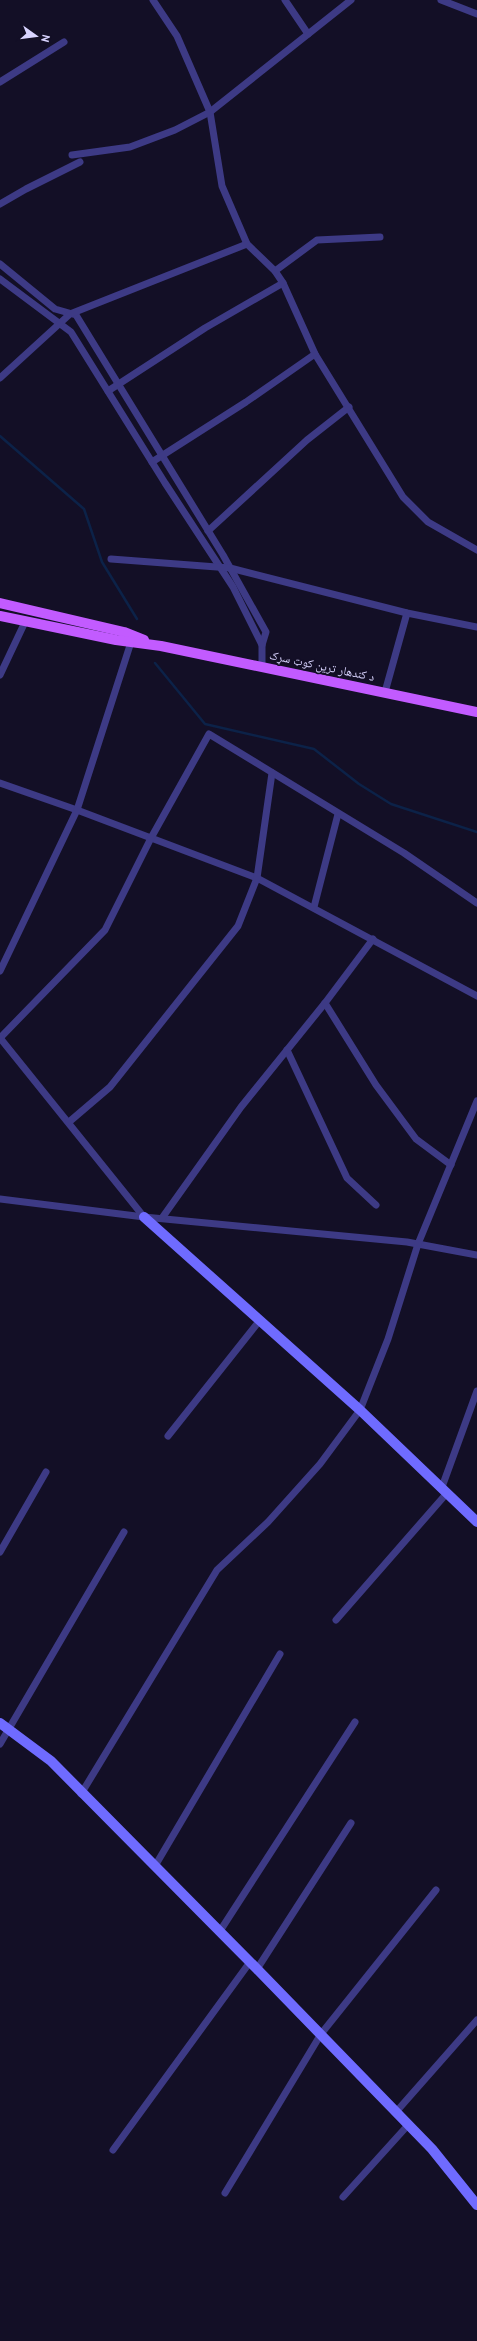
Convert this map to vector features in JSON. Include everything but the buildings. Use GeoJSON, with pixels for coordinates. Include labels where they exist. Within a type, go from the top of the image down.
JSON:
{"type":"FeatureCollection","features":[{"type":"Feature","properties":{"kind":"main road","name":"د کندهار ترين کوټ سړک"},"geometry":{"type":"LineString","coordinates":[[0,603],[161,646],[477,712]]}},
{"type":"Feature","properties":{"kind":"main road","name":"د کندهار ترين کوټ سړک"},"geometry":{"type":"LineString","coordinates":[[0,616],[25,622],[133,639]]}},
{"type":"Feature","properties":{"kind":"street"},"geometry":{"type":"LineString","coordinates":[[153,0],[177,36],[210,112],[222,186],[247,244],[275,271],[283,283],[315,354],[349,407],[387,474],[403,498],[428,522],[477,550]]}},
{"type":"Feature","properties":{"kind":"street"},"geometry":{"type":"LineString","coordinates":[[285,0],[308,34]]}},
{"type":"Feature","properties":{"kind":"street"},"geometry":{"type":"LineString","coordinates":[[72,155],[130,147],[175,130],[210,112],[350,0]]}},
{"type":"Feature","properties":{"kind":"street"},"geometry":{"type":"LineString","coordinates":[[441,0],[477,14]]}},
{"type":"Feature","properties":{"kind":"street"},"geometry":{"type":"LineString","coordinates":[[0,82],[64,42]]}},
{"type":"Feature","properties":{"kind":"street"},"geometry":{"type":"LineString","coordinates":[[0,204],[80,162]]}},
{"type":"Feature","properties":{"kind":"street"},"geometry":{"type":"LineString","coordinates":[[275,271],[317,240],[380,237]]}},
{"type":"Feature","properties":{"kind":"street"},"geometry":{"type":"LineString","coordinates":[[0,378],[70,314],[247,244]]}},
{"type":"Feature","properties":{"kind":"street"},"geometry":{"type":"LineString","coordinates":[[0,264],[55,309],[76,315],[208,531],[266,632],[262,645],[262,667]]}},
{"type":"Feature","properties":{"kind":"street"},"geometry":{"type":"LineString","coordinates":[[0,280],[71,332],[152,462],[233,587],[262,645]]}},
{"type":"Feature","properties":{"kind":"street"},"geometry":{"type":"LineString","coordinates":[[108,391],[205,328],[283,283]]}},
{"type":"Feature","properties":{"kind":"street"},"geometry":{"type":"LineString","coordinates":[[152,462],[246,402],[315,354]]}},
{"type":"Feature","properties":{"kind":"street"},"geometry":{"type":"LineString","coordinates":[[208,531],[307,440],[349,407]]}},
{"type":"Feature","properties":{"kind":"street"},"geometry":{"type":"LineString","coordinates":[[111,559],[230,568],[407,613],[477,627]]}},
{"type":"Feature","properties":{"kind":"street"},"geometry":{"type":"LineString","coordinates":[[385,692],[407,613]]}},
{"type":"Feature","properties":{"kind":"street"},"geometry":{"type":"LineString","coordinates":[[0,675],[25,622]]}},
{"type":"Feature","properties":{"kind":"street"},"geometry":{"type":"LineString","coordinates":[[0,971],[77,810],[133,639]]}},
{"type":"Feature","properties":{"kind":"street"},"geometry":{"type":"LineString","coordinates":[[477,903],[404,853],[209,734],[151,838],[105,930],[0,1038],[144,1217],[360,1410],[477,1522]]}},
{"type":"Feature","properties":{"kind":"street"},"geometry":{"type":"LineString","coordinates":[[69,1122],[110,1087],[238,926],[257,878],[272,773]]}},
{"type":"Feature","properties":{"kind":"street"},"geometry":{"type":"LineString","coordinates":[[0,783],[77,810],[257,878],[314,907],[477,996]]}},
{"type":"Feature","properties":{"kind":"street"},"geometry":{"type":"LineString","coordinates":[[314,907],[338,814]]}},
{"type":"Feature","properties":{"kind":"street"},"geometry":{"type":"LineString","coordinates":[[162,1218],[241,1107],[325,1003],[373,939]]}},
{"type":"Feature","properties":{"kind":"street"},"geometry":{"type":"LineString","coordinates":[[325,1003],[376,1085],[416,1139],[451,1165]]}},
{"type":"Feature","properties":{"kind":"street"},"geometry":{"type":"LineString","coordinates":[[287,1050],[347,1178],[376,1205]]}},
{"type":"Feature","properties":{"kind":"street"},"geometry":{"type":"LineString","coordinates":[[81,1794],[217,1570],[273,1516],[320,1464],[360,1410],[388,1339],[418,1244],[477,1101]]}},
{"type":"Feature","properties":{"kind":"street"},"geometry":{"type":"LineString","coordinates":[[0,1199],[144,1217],[418,1244],[477,1255]]}},
{"type":"Feature","properties":{"kind":"street"},"geometry":{"type":"LineString","coordinates":[[168,1436],[260,1320]]}},
{"type":"Feature","properties":{"kind":"street"},"geometry":{"type":"LineString","coordinates":[[336,1620],[444,1490],[477,1391]]}},
{"type":"Feature","properties":{"kind":"street"},"geometry":{"type":"LineString","coordinates":[[0,1552],[46,1472]]}},
{"type":"Feature","properties":{"kind":"street"},"geometry":{"type":"LineString","coordinates":[[0,1744],[124,1532]]}},
{"type":"Feature","properties":{"kind":"street"},"geometry":{"type":"LineString","coordinates":[[155,1866],[280,1654]]}},
{"type":"Feature","properties":{"kind":"street"},"geometry":{"type":"LineString","coordinates":[[220,1932],[355,1722]]}},
{"type":"Feature","properties":{"kind":"street"},"geometry":{"type":"LineString","coordinates":[[0,1723],[51,1761],[81,1794],[254,1966],[409,2124],[432,2149],[477,2205]]}},
{"type":"Feature","properties":{"kind":"street"},"geometry":{"type":"LineString","coordinates":[[113,2150],[254,1966],[351,1823]]}},
{"type":"Feature","properties":{"kind":"street"},"geometry":{"type":"LineString","coordinates":[[225,2192],[321,2034],[436,1890]]}},
{"type":"Feature","properties":{"kind":"street"},"geometry":{"type":"LineString","coordinates":[[396,2112],[477,2020]]}},
{"type":"Feature","properties":{"kind":"street"},"geometry":{"type":"LineString","coordinates":[[343,2197],[409,2124]]}},
{"type":"Feature","properties":{"kind":"waterway"},"geometry":{"type":"LineString","coordinates":[[0,436],[84,509],[102,562],[137,619]]}},
{"type":"Feature","properties":{"kind":"waterway"},"geometry":{"type":"LineString","coordinates":[[155,663],[205,724],[314,749],[359,784],[391,804],[477,832]]}}]}
